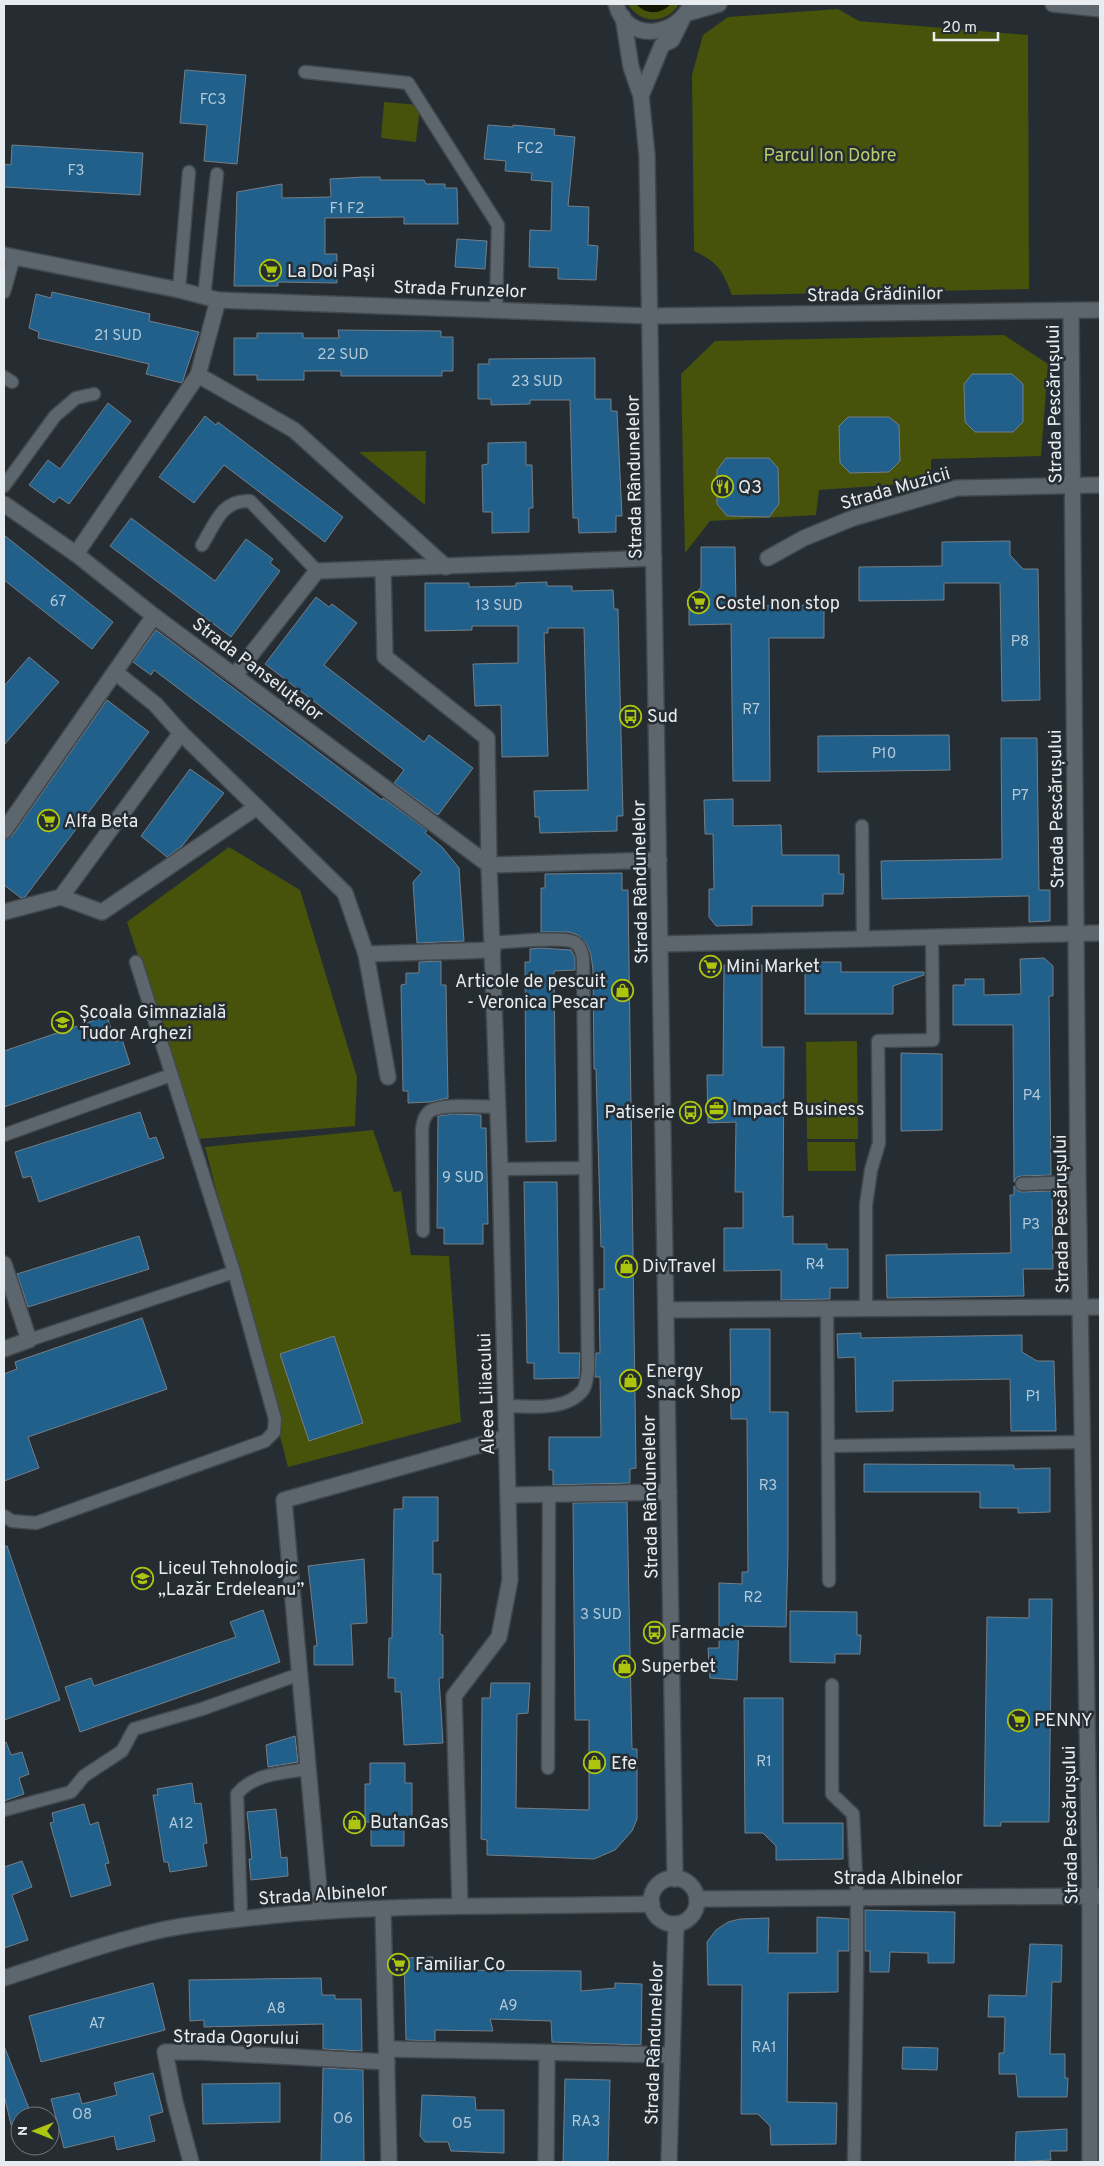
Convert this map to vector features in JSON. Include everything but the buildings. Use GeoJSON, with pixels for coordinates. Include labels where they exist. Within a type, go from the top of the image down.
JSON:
{"type":"FeatureCollection","features":[{"type":"Feature","properties":{"kind":"street"},"geometry":{"type":"LineString","coordinates":[[616,8],[639,29],[650,32],[662,31],[673,27],[687,12],[719,4]]}},
{"type":"Feature","properties":{"kind":"street"},"geometry":{"type":"LineString","coordinates":[[1052,4],[1100,9]]}},
{"type":"Feature","properties":{"kind":"street","name":"Strada Rândunelelor"},"geometry":{"type":"LineString","coordinates":[[616,8],[641,96],[647,155],[675,1879]]}},
{"type":"Feature","properties":{"kind":"street","name":"Strada Rândunelelor"},"geometry":{"type":"LineString","coordinates":[[641,96],[662,45],[672,40],[687,12]]}},
{"type":"Feature","properties":{"kind":"street","name":"Strada Frunzelor"},"geometry":{"type":"LineString","coordinates":[[9,256],[179,290],[211,299],[650,316]]}},
{"type":"Feature","properties":{"kind":"street"},"geometry":{"type":"LineString","coordinates":[[76,554],[198,375],[211,299]]}},
{"type":"Feature","properties":{"kind":"street","name":"Strada Grădinilor"},"geometry":{"type":"LineString","coordinates":[[650,316],[1100,310]]}},
{"type":"Feature","properties":{"kind":"street","name":"Strada Pescărușului"},"geometry":{"type":"LineString","coordinates":[[1071,311],[1074,485],[1078,1182],[1095,1896],[1090,2162]]}},
{"type":"Feature","properties":{"kind":"street"},"geometry":{"type":"LineString","coordinates":[[198,375],[294,430],[446,566]]}},
{"type":"Feature","properties":{"kind":"street","name":"Strada Muzicii"},"geometry":{"type":"LineString","coordinates":[[768,558],[804,538],[853,518],[957,488],[1100,485]]}},
{"type":"Feature","properties":{"kind":"street","name":"Strada Panseluțelor"},"geometry":{"type":"LineString","coordinates":[[4,504],[76,554],[154,616],[489,865]]}},
{"type":"Feature","properties":{"kind":"street"},"geometry":{"type":"LineString","coordinates":[[235,675],[317,571],[654,558]]}},
{"type":"Feature","properties":{"kind":"street","name":"Aleea Liliacului"},"geometry":{"type":"LineString","coordinates":[[383,569],[385,657],[487,738],[510,1580],[499,1637],[454,1696],[460,1906]]}},
{"type":"Feature","properties":{"kind":"street"},"geometry":{"type":"LineString","coordinates":[[4,831],[154,616]]}},
{"type":"Feature","properties":{"kind":"street"},"geometry":{"type":"LineString","coordinates":[[115,672],[155,704],[181,733],[345,893],[366,954],[388,1077]]}},
{"type":"Feature","properties":{"kind":"street"},"geometry":{"type":"LineString","coordinates":[[62,897],[181,733]]}},
{"type":"Feature","properties":{"kind":"street"},"geometry":{"type":"LineString","coordinates":[[4,912],[62,897],[102,912],[257,807]]}},
{"type":"Feature","properties":{"kind":"street"},"geometry":{"type":"LineString","coordinates":[[489,865],[659,860]]}},
{"type":"Feature","properties":{"kind":"street"},"geometry":{"type":"LineString","coordinates":[[660,944],[1100,933]]}},
{"type":"Feature","properties":{"kind":"street"},"geometry":{"type":"LineString","coordinates":[[366,954],[492,946]]}},
{"type":"Feature","properties":{"kind":"street"},"geometry":{"type":"LineString","coordinates":[[4,1264],[29,1340],[4,1349]]}},
{"type":"Feature","properties":{"kind":"street","name":"Strada Pescărușului"},"geometry":{"type":"LineString","coordinates":[[666,1310],[866,1307],[1100,1307]]}},
{"type":"Feature","properties":{"kind":"street"},"geometry":{"type":"LineString","coordinates":[[321,1911],[284,1500],[505,1438]]}},
{"type":"Feature","properties":{"kind":"street"},"geometry":{"type":"LineString","coordinates":[[509,1495],[669,1492]]}},
{"type":"Feature","properties":{"kind":"street"},"geometry":{"type":"LineString","coordinates":[[675,1879],[681,1880],[692,1887],[697,1899],[694,1913],[683,1922],[676,1924],[663,1921],[654,1911],[652,1904],[652,1897],[660,1883],[675,1879]]}},
{"type":"Feature","properties":{"kind":"street","name":"Strada Albinelor"},"geometry":{"type":"LineString","coordinates":[[697,1899],[1095,1896]]}},
{"type":"Feature","properties":{"kind":"street","name":"Strada Albinelor"},"geometry":{"type":"LineString","coordinates":[[4,1978],[121,1941],[166,1929],[241,1919],[321,1911],[383,1908],[652,1904]]}},
{"type":"Feature","properties":{"kind":"street"},"geometry":{"type":"LineString","coordinates":[[383,1908],[389,2162]]}},
{"type":"Feature","properties":{"kind":"street","name":"Strada Rândunelelor"},"geometry":{"type":"LineString","coordinates":[[669,2162],[676,1924]]}},
{"type":"Feature","properties":{"kind":"street","name":"Strada Ogorului"},"geometry":{"type":"LineString","coordinates":[[191,2162],[175,2102],[165,2052],[387,2055]]}},
{"type":"Feature","properties":{"kind":"street"},"geometry":{"type":"LineString","coordinates":[[546,2162],[547,2054]]}},
{"type":"Feature","properties":{"kind":"street"},"geometry":{"type":"LineString","coordinates":[[387,2055],[672,2055]]}},
{"type":"Feature","properties":{"kind":"lane"},"geometry":{"type":"LineString","coordinates":[[305,72],[408,83],[498,225],[496,309]]}},
{"type":"Feature","properties":{"kind":"lane"},"geometry":{"type":"LineString","coordinates":[[179,290],[189,172]]}},
{"type":"Feature","properties":{"kind":"lane"},"geometry":{"type":"LineString","coordinates":[[211,299],[217,174]]}},
{"type":"Feature","properties":{"kind":"lane"},"geometry":{"type":"LineString","coordinates":[[4,292],[9,256]]}},
{"type":"Feature","properties":{"kind":"lane"},"geometry":{"type":"LineString","coordinates":[[4,486],[55,416],[76,398],[94,394]]}},
{"type":"Feature","properties":{"kind":"lane"},"geometry":{"type":"LineString","coordinates":[[202,545],[225,507],[238,500],[250,501],[317,571]]}},
{"type":"Feature","properties":{"kind":"lane"},"geometry":{"type":"LineString","coordinates":[[862,826],[862,939]]}},
{"type":"Feature","properties":{"kind":"lane"},"geometry":{"type":"LineString","coordinates":[[866,1307],[866,1204],[871,1170],[879,1143],[878,1041],[933,1040],[932,937]]}},
{"type":"Feature","properties":{"kind":"lane"},"geometry":{"type":"LineString","coordinates":[[492,946],[562,940],[574,942],[581,949],[583,959],[588,1371],[584,1389],[571,1400],[554,1405],[505,1406]]}},
{"type":"Feature","properties":{"kind":"lane"},"geometry":{"type":"LineString","coordinates":[[4,1516],[12,1521],[36,1523],[265,1441],[274,1432],[275,1419],[234,1272],[136,962]]}},
{"type":"Feature","properties":{"kind":"lane"},"geometry":{"type":"LineString","coordinates":[[4,1135],[171,1075]]}},
{"type":"Feature","properties":{"kind":"lane"},"geometry":{"type":"LineString","coordinates":[[423,1231],[422,1129],[424,1118],[431,1111],[442,1107],[498,1107]]}},
{"type":"Feature","properties":{"kind":"lane"},"geometry":{"type":"LineString","coordinates":[[500,1169],[585,1168]]}},
{"type":"Feature","properties":{"kind":"lane"},"geometry":{"type":"LineString","coordinates":[[1022,1184],[1078,1182]]}},
{"type":"Feature","properties":{"kind":"lane"},"geometry":{"type":"LineString","coordinates":[[29,1340],[234,1272]]}},
{"type":"Feature","properties":{"kind":"lane"},"geometry":{"type":"LineString","coordinates":[[827,1308],[829,1581]]}},
{"type":"Feature","properties":{"kind":"lane"},"geometry":{"type":"LineString","coordinates":[[828,1446],[1083,1442]]}},
{"type":"Feature","properties":{"kind":"lane"},"geometry":{"type":"LineString","coordinates":[[548,1768],[549,1494]]}},
{"type":"Feature","properties":{"kind":"lane"},"geometry":{"type":"LineString","coordinates":[[4,1810],[71,1792],[84,1776],[122,1751],[134,1729],[202,1709],[300,1674]]}},
{"type":"Feature","properties":{"kind":"lane"},"geometry":{"type":"LineString","coordinates":[[832,1684],[832,1794],[853,1814],[857,1897],[854,2162]]}},
{"type":"Feature","properties":{"kind":"lane"},"geometry":{"type":"LineString","coordinates":[[241,1919],[238,1794],[244,1786],[254,1779],[308,1769]]}},
{"type":"Feature","properties":{"kind":"green space"},"geometry":{"type":"Polygon","coordinates":[[[628,4],[679,4],[668,16],[653,19],[639,15],[628,4]]]}},
{"type":"Feature","properties":{"kind":"green space","name":"Parcul Ion Dobre"},"geometry":{"type":"Polygon","coordinates":[[[838,9],[859,21],[1028,35],[1029,289],[732,295],[719,268],[709,259],[694,251],[692,75],[703,35],[728,17],[838,9]]]}},
{"type":"Feature","properties":{"kind":"green space"},"geometry":{"type":"Polygon","coordinates":[[[384,102],[420,105],[416,142],[381,138],[384,102]]]}},
{"type":"Feature","properties":{"kind":"green space"},"geometry":{"type":"Polygon","coordinates":[[[1004,335],[1048,364],[1041,456],[931,459],[931,482],[819,490],[816,515],[710,521],[685,553],[681,374],[715,341],[1004,335]]]}},
{"type":"Feature","properties":{"kind":"green space"},"geometry":{"type":"Polygon","coordinates":[[[426,451],[425,505],[359,452],[426,451]]]}},
{"type":"Feature","properties":{"kind":"green space"},"geometry":{"type":"Polygon","coordinates":[[[229,847],[300,890],[357,1077],[355,1126],[198,1139],[127,922],[229,847]]]}},
{"type":"Feature","properties":{"kind":"green space"},"geometry":{"type":"Polygon","coordinates":[[[857,1041],[858,1139],[807,1139],[806,1042],[857,1041]]]}},
{"type":"Feature","properties":{"kind":"green space"},"geometry":{"type":"Polygon","coordinates":[[[373,1130],[394,1192],[401,1191],[411,1255],[449,1256],[461,1422],[288,1467],[205,1147],[373,1130]]]}},
{"type":"Feature","properties":{"kind":"green space"},"geometry":{"type":"Polygon","coordinates":[[[807,1142],[855,1142],[856,1171],[808,1171],[807,1142]]]}},
{"type":"Feature","properties":{"kind":"shaded area"},"geometry":{"type":"Polygon","coordinates":[[[636,4],[671,4],[658,12],[649,12],[636,4]]]}},
{"type":"Feature","properties":{"kind":"place","name":"La Doi Pași"},"geometry":{"type":"Point","coordinates":[271,271]}},
{"type":"Feature","properties":{"kind":"place","name":"Q3"},"geometry":{"type":"Point","coordinates":[722,487]}},
{"type":"Feature","properties":{"kind":"place","name":"Costel non stop"},"geometry":{"type":"Point","coordinates":[699,603]}},
{"type":"Feature","properties":{"kind":"place","name":"Sud"},"geometry":{"type":"Point","coordinates":[631,716]}},
{"type":"Feature","properties":{"kind":"place","name":"Alfa Beta"},"geometry":{"type":"Point","coordinates":[48,821]}},
{"type":"Feature","properties":{"kind":"place","name":"Mini Market"},"geometry":{"type":"Point","coordinates":[710,966]}},
{"type":"Feature","properties":{"kind":"place","name":"Articole de pescuit - Veronica Pescar"},"geometry":{"type":"Point","coordinates":[622,991]}},
{"type":"Feature","properties":{"kind":"place","name":"Școala Gimnazială Tudor Arghezi"},"geometry":{"type":"Point","coordinates":[63,1022]}},
{"type":"Feature","properties":{"kind":"place","name":"Impact Business"},"geometry":{"type":"Point","coordinates":[716,1109]}},
{"type":"Feature","properties":{"kind":"place","name":"Patiserie"},"geometry":{"type":"Point","coordinates":[691,1112]}},
{"type":"Feature","properties":{"kind":"place","name":"DivTravel"},"geometry":{"type":"Point","coordinates":[626,1266]}},
{"type":"Feature","properties":{"kind":"place","name":"Energy Snack Shop"},"geometry":{"type":"Point","coordinates":[630,1381]}},
{"type":"Feature","properties":{"kind":"place","name":"Liceul Tehnologic „Lazăr Erdeleanu”"},"geometry":{"type":"Point","coordinates":[142,1578]}},
{"type":"Feature","properties":{"kind":"place","name":"Farmacie"},"geometry":{"type":"Point","coordinates":[655,1632]}},
{"type":"Feature","properties":{"kind":"place","name":"Superbet"},"geometry":{"type":"Point","coordinates":[625,1666]}},
{"type":"Feature","properties":{"kind":"place","name":"PENNY"},"geometry":{"type":"Point","coordinates":[1018,1720]}},
{"type":"Feature","properties":{"kind":"place","name":"Efe"},"geometry":{"type":"Point","coordinates":[595,1763]}},
{"type":"Feature","properties":{"kind":"place","name":"ButanGas"},"geometry":{"type":"Point","coordinates":[354,1822]}},
{"type":"Feature","properties":{"kind":"place","name":"Familiar Co"},"geometry":{"type":"Point","coordinates":[399,1964]}}]}
